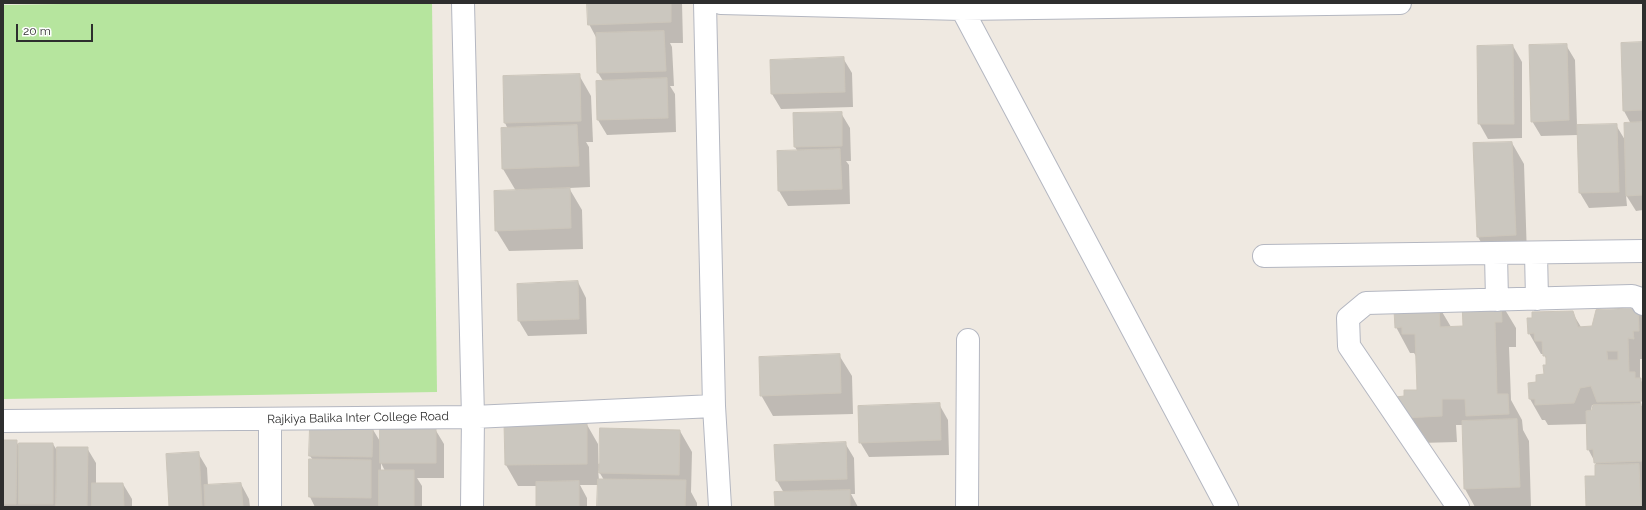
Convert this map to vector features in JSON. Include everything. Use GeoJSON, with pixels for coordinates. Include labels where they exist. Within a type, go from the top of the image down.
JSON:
{"type":"FeatureCollection","features":[{"type":"Feature","properties":{"kind":"street"},"geometry":{"type":"LineString","coordinates":[[463,3],[473,417],[472,507]]}},
{"type":"Feature","properties":{"kind":"street"},"geometry":{"type":"LineString","coordinates":[[705,3],[714,406],[720,507]]}},
{"type":"Feature","properties":{"kind":"street"},"geometry":{"type":"LineString","coordinates":[[721,3],[962,9],[1400,3]]}},
{"type":"Feature","properties":{"kind":"street"},"geometry":{"type":"LineString","coordinates":[[962,9],[1227,507]]}},
{"type":"Feature","properties":{"kind":"street"},"geometry":{"type":"LineString","coordinates":[[1264,256],[1643,251]]}},
{"type":"Feature","properties":{"kind":"street"},"geometry":{"type":"LineString","coordinates":[[1536,253],[1537,299]]}},
{"type":"Feature","properties":{"kind":"street"},"geometry":{"type":"LineString","coordinates":[[1496,254],[1496,300]]}},
{"type":"Feature","properties":{"kind":"street"},"geometry":{"type":"LineString","coordinates":[[1458,507],[1349,346],[1348,318],[1366,303],[1632,296],[1641,299],[1643,304]]}},
{"type":"Feature","properties":{"kind":"street"},"geometry":{"type":"LineString","coordinates":[[967,507],[968,340]]}},
{"type":"Feature","properties":{"kind":"street","name":"Rajkiya Balika Inter College Road"},"geometry":{"type":"LineString","coordinates":[[3,421],[473,417],[714,406]]}},
{"type":"Feature","properties":{"kind":"street"},"geometry":{"type":"LineString","coordinates":[[270,419],[270,507]]}},
{"type":"Feature","properties":{"kind":"green space"},"geometry":{"type":"Polygon","coordinates":[[[123,3],[432,3],[437,392],[3,399],[3,5],[123,3]]]}},
{"type":"Feature","properties":{"kind":"building"},"geometry":{"type":"Polygon","coordinates":[[[587,3],[671,3],[671,22],[588,25],[587,3]]]}},
{"type":"Feature","properties":{"kind":"building"},"geometry":{"type":"Polygon","coordinates":[[[664,31],[666,71],[597,73],[596,33],[664,31]]]}},
{"type":"Feature","properties":{"kind":"building"},"geometry":{"type":"Polygon","coordinates":[[[1643,42],[1643,110],[1623,111],[1621,43],[1643,42]]]}},
{"type":"Feature","properties":{"kind":"building"},"geometry":{"type":"Polygon","coordinates":[[[1567,44],[1569,120],[1531,122],[1529,45],[1567,44]]]}},
{"type":"Feature","properties":{"kind":"building"},"geometry":{"type":"Polygon","coordinates":[[[1513,45],[1514,124],[1478,124],[1477,46],[1513,45]]]}},
{"type":"Feature","properties":{"kind":"building"},"geometry":{"type":"Polygon","coordinates":[[[844,57],[845,92],[771,94],[770,60],[844,57]]]}},
{"type":"Feature","properties":{"kind":"building"},"geometry":{"type":"Polygon","coordinates":[[[580,74],[581,121],[504,123],[503,76],[580,74]]]}},
{"type":"Feature","properties":{"kind":"building"},"geometry":{"type":"Polygon","coordinates":[[[667,78],[668,118],[597,120],[596,81],[667,78]]]}},
{"type":"Feature","properties":{"kind":"building"},"geometry":{"type":"Polygon","coordinates":[[[842,112],[842,146],[794,147],[793,113],[842,112]]]}},
{"type":"Feature","properties":{"kind":"building"},"geometry":{"type":"Polygon","coordinates":[[[1643,122],[1643,195],[1626,196],[1624,123],[1643,122]]]}},
{"type":"Feature","properties":{"kind":"building"},"geometry":{"type":"Polygon","coordinates":[[[1617,124],[1619,192],[1579,193],[1577,125],[1617,124]]]}},
{"type":"Feature","properties":{"kind":"building"},"geometry":{"type":"Polygon","coordinates":[[[577,125],[579,166],[502,169],[501,128],[577,125]]]}},
{"type":"Feature","properties":{"kind":"building"},"geometry":{"type":"Polygon","coordinates":[[[1512,142],[1516,235],[1477,237],[1473,143],[1512,142]]]}},
{"type":"Feature","properties":{"kind":"building"},"geometry":{"type":"Polygon","coordinates":[[[840,149],[842,189],[778,191],[777,151],[840,149]]]}},
{"type":"Feature","properties":{"kind":"building"},"geometry":{"type":"Polygon","coordinates":[[[570,188],[571,228],[495,231],[494,191],[570,188]]]}},
{"type":"Feature","properties":{"kind":"building"},"geometry":{"type":"Polygon","coordinates":[[[578,281],[579,319],[518,321],[517,284],[578,281]]]}},
{"type":"Feature","properties":{"kind":"building"},"geometry":{"type":"Polygon","coordinates":[[[1501,302],[1502,322],[1495,322],[1497,394],[1508,394],[1509,414],[1466,416],[1465,399],[1442,399],[1442,416],[1405,418],[1396,397],[1404,396],[1404,390],[1417,390],[1415,334],[1402,334],[1402,327],[1395,328],[1394,310],[1439,304],[1440,327],[1463,326],[1462,303],[1501,302]]]}},
{"type":"Feature","properties":{"kind":"building"},"geometry":{"type":"Polygon","coordinates":[[[1638,308],[1639,331],[1633,331],[1634,339],[1628,338],[1629,372],[1635,372],[1635,378],[1641,378],[1642,401],[1597,402],[1591,386],[1580,388],[1574,403],[1535,405],[1535,399],[1529,399],[1528,383],[1536,382],[1536,375],[1544,374],[1543,365],[1546,365],[1546,356],[1543,356],[1542,341],[1535,341],[1534,333],[1528,334],[1527,318],[1532,318],[1532,312],[1573,311],[1578,327],[1592,326],[1596,310],[1638,308]],[[1607,351],[1608,360],[1618,360],[1618,351],[1607,351]]]}},
{"type":"Feature","properties":{"kind":"building"},"geometry":{"type":"Polygon","coordinates":[[[840,354],[841,393],[760,396],[759,357],[840,354]]]}},
{"type":"Feature","properties":{"kind":"building"},"geometry":{"type":"Polygon","coordinates":[[[940,403],[941,440],[859,443],[858,406],[940,403]]]}},
{"type":"Feature","properties":{"kind":"building"},"geometry":{"type":"Polygon","coordinates":[[[1641,404],[1643,461],[1594,463],[1593,449],[1587,450],[1586,411],[1592,410],[1593,405],[1641,404]]]}},
{"type":"Feature","properties":{"kind":"building"},"geometry":{"type":"Polygon","coordinates":[[[1517,419],[1520,487],[1464,489],[1462,421],[1517,419]]]}},
{"type":"Feature","properties":{"kind":"building"},"geometry":{"type":"Polygon","coordinates":[[[587,422],[587,464],[505,465],[504,423],[587,422]]]}},
{"type":"Feature","properties":{"kind":"building"},"geometry":{"type":"Polygon","coordinates":[[[310,427],[373,427],[372,457],[309,456],[310,427]]]}},
{"type":"Feature","properties":{"kind":"building"},"geometry":{"type":"Polygon","coordinates":[[[380,428],[436,428],[436,463],[380,463],[380,428]]]}},
{"type":"Feature","properties":{"kind":"building"},"geometry":{"type":"Polygon","coordinates":[[[600,428],[680,430],[679,475],[599,473],[600,428]]]}},
{"type":"Feature","properties":{"kind":"building"},"geometry":{"type":"Polygon","coordinates":[[[3,440],[17,440],[16,504],[3,504],[3,440]]]}},
{"type":"Feature","properties":{"kind":"building"},"geometry":{"type":"Polygon","coordinates":[[[846,442],[847,479],[776,481],[774,445],[846,442]]]}},
{"type":"Feature","properties":{"kind":"building"},"geometry":{"type":"Polygon","coordinates":[[[19,443],[53,443],[53,504],[19,504],[19,443]]]}},
{"type":"Feature","properties":{"kind":"building"},"geometry":{"type":"Polygon","coordinates":[[[57,447],[88,447],[87,507],[56,507],[57,447]]]}},
{"type":"Feature","properties":{"kind":"building"},"geometry":{"type":"Polygon","coordinates":[[[199,452],[202,507],[169,507],[166,454],[199,452]]]}},
{"type":"Feature","properties":{"kind":"building"},"geometry":{"type":"Polygon","coordinates":[[[309,459],[371,460],[371,498],[309,497],[309,459]]]}},
{"type":"Feature","properties":{"kind":"building"},"geometry":{"type":"Polygon","coordinates":[[[1639,464],[1641,507],[1586,507],[1585,476],[1595,476],[1595,465],[1639,464]]]}},
{"type":"Feature","properties":{"kind":"building"},"geometry":{"type":"Polygon","coordinates":[[[379,470],[414,470],[414,507],[379,507],[379,470]]]}},
{"type":"Feature","properties":{"kind":"building"},"geometry":{"type":"Polygon","coordinates":[[[598,479],[686,480],[685,507],[597,507],[598,479]]]}},
{"type":"Feature","properties":{"kind":"building"},"geometry":{"type":"Polygon","coordinates":[[[579,481],[579,507],[536,507],[536,482],[579,481]]]}},
{"type":"Feature","properties":{"kind":"building"},"geometry":{"type":"Polygon","coordinates":[[[92,483],[123,483],[124,507],[92,507],[92,483]]]}},
{"type":"Feature","properties":{"kind":"building"},"geometry":{"type":"Polygon","coordinates":[[[241,483],[243,507],[205,507],[204,485],[241,483]]]}},
{"type":"Feature","properties":{"kind":"building"},"geometry":{"type":"Polygon","coordinates":[[[850,490],[850,507],[775,507],[774,492],[850,490]]]}}]}
